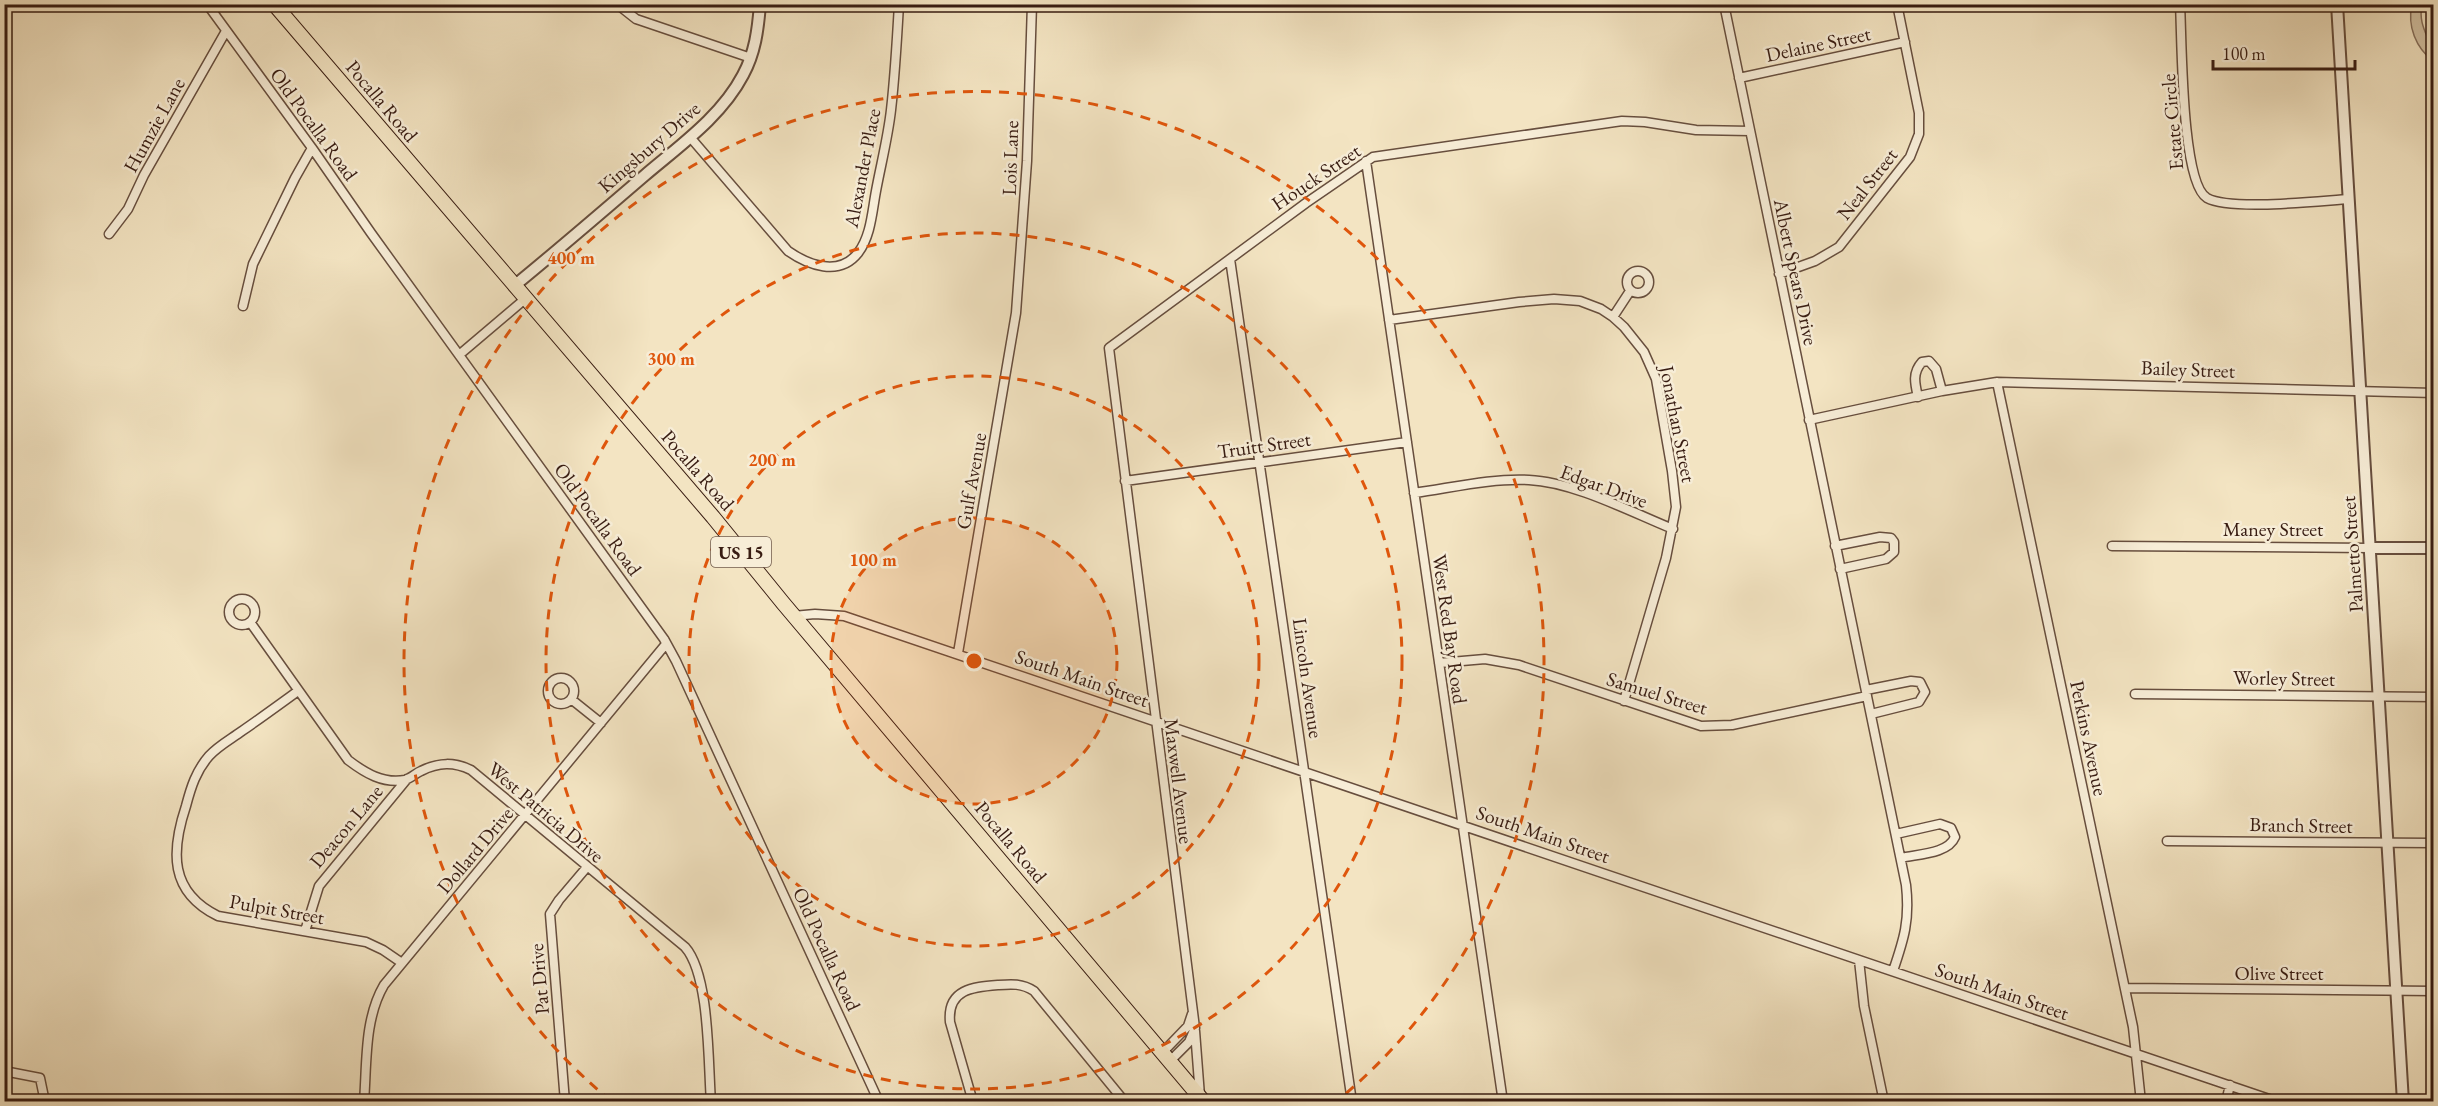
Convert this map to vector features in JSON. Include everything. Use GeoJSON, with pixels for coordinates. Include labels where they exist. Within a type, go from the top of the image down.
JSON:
{"type":"FeatureCollection","features":[{"type":"Feature","properties":{"kind":"main road","name":"Pocalla Road"},"geometry":{"type":"LineString","coordinates":[[274,4],[712,517],[1202,1099]]}},
{"type":"Feature","properties":{"kind":"street","name":"Old Pocalla Road"},"geometry":{"type":"LineString","coordinates":[[207,4],[666,644],[676,661],[879,1101]]}},
{"type":"Feature","properties":{"kind":"street"},"geometry":{"type":"LineString","coordinates":[[617,4],[636,19],[751,58]]}},
{"type":"Feature","properties":{"kind":"street","name":"Kingsbury Drive"},"geometry":{"type":"LineString","coordinates":[[514,286],[690,137],[735,90],[755,45],[760,4]]}},
{"type":"Feature","properties":{"kind":"street","name":"Alexander Place"},"geometry":{"type":"LineString","coordinates":[[690,137],[788,251],[802,260],[823,267],[838,266],[852,258],[858,253],[866,239],[872,217],[891,109],[899,4]]}},
{"type":"Feature","properties":{"kind":"street","name":"Lois Lane"},"geometry":{"type":"LineString","coordinates":[[1016,314],[1026,181],[1032,4]]}},
{"type":"Feature","properties":{"kind":"street","name":"Albert Spears Drive"},"geometry":{"type":"LineString","coordinates":[[1724,4],[1901,858],[1908,920],[1906,935],[1893,971]]}},
{"type":"Feature","properties":{"kind":"street","name":"Neal Street"},"geometry":{"type":"LineString","coordinates":[[1779,274],[1825,256],[1839,247],[1910,157],[1919,134],[1919,113],[1897,4]]}},
{"type":"Feature","properties":{"kind":"street","name":"Estate Circle"},"geometry":{"type":"LineString","coordinates":[[2180,4],[2187,144],[2192,173],[2199,190],[2208,198],[2228,204],[2349,199]]}},
{"type":"Feature","properties":{"kind":"street","name":"Palmetto Street"},"geometry":{"type":"LineString","coordinates":[[2337,4],[2403,1101]]}},
{"type":"Feature","properties":{"kind":"street","name":"Humzie Lane"},"geometry":{"type":"LineString","coordinates":[[109,234],[128,209],[144,175],[226,30]]}},
{"type":"Feature","properties":{"kind":"street","name":"Delaine Street"},"geometry":{"type":"LineString","coordinates":[[1739,78],[1905,42]]}},
{"type":"Feature","properties":{"kind":"street","name":"Houck Street"},"geometry":{"type":"LineString","coordinates":[[1125,481],[1109,348],[1366,160],[1373,157],[1622,121],[1696,130],[1750,131]]}},
{"type":"Feature","properties":{"kind":"street"},"geometry":{"type":"LineString","coordinates":[[243,306],[253,264],[295,177],[312,148]]}},
{"type":"Feature","properties":{"kind":"street","name":"West Red Bay Road"},"geometry":{"type":"LineString","coordinates":[[1366,160],[1503,1101]]}},
{"type":"Feature","properties":{"kind":"street","name":"Lincoln Avenue"},"geometry":{"type":"LineString","coordinates":[[1230,259],[1352,1101]]}},
{"type":"Feature","properties":{"kind":"street"},"geometry":{"type":"LineString","coordinates":[[1613,317],[1630,291]]}},
{"type":"Feature","properties":{"kind":"street"},"geometry":{"type":"LineString","coordinates":[[459,355],[525,300]]}},
{"type":"Feature","properties":{"kind":"street","name":"Jonathan Street"},"geometry":{"type":"LineString","coordinates":[[1389,320],[1554,300],[1580,301],[1601,309],[1613,317],[1638,343],[1656,379],[1676,498],[1673,529],[1624,701]]}},
{"type":"Feature","properties":{"kind":"street","name":"Gulf Avenue"},"geometry":{"type":"LineString","coordinates":[[958,654],[1016,314]]}},
{"type":"Feature","properties":{"kind":"street"},"geometry":{"type":"LineString","coordinates":[[1918,397],[1915,375],[1916,368],[1922,362],[1929,361],[1934,365],[1942,391]]}},
{"type":"Feature","properties":{"kind":"street","name":"Bailey Street"},"geometry":{"type":"LineString","coordinates":[[1809,420],[1942,391],[1997,382],[2433,393]]}},
{"type":"Feature","properties":{"kind":"street","name":"Perkins Avenue"},"geometry":{"type":"LineString","coordinates":[[1997,382],[2133,1027],[2141,1101]]}},
{"type":"Feature","properties":{"kind":"street","name":"Truitt Street"},"geometry":{"type":"LineString","coordinates":[[1125,481],[1407,442]]}},
{"type":"Feature","properties":{"kind":"street","name":"Edgar Drive"},"geometry":{"type":"LineString","coordinates":[[1414,493],[1512,480],[1539,481],[1576,491],[1673,529]]}},
{"type":"Feature","properties":{"kind":"street","name":"Maxwell Avenue"},"geometry":{"type":"LineString","coordinates":[[1125,481],[1195,1028],[1202,1099]]}},
{"type":"Feature","properties":{"kind":"street"},"geometry":{"type":"LineString","coordinates":[[1835,546],[1880,537],[1891,538],[1894,542],[1894,552],[1886,559],[1840,569]]}},
{"type":"Feature","properties":{"kind":"street","name":"Maney Street"},"geometry":{"type":"LineString","coordinates":[[2112,546],[2433,548]]}},
{"type":"Feature","properties":{"kind":"street","name":"South Main Street"},"geometry":{"type":"LineString","coordinates":[[793,616],[814,614],[844,616],[2278,1101]]}},
{"type":"Feature","properties":{"kind":"street","name":"West Patricia Drive"},"geometry":{"type":"LineString","coordinates":[[250,622],[348,760],[362,771],[381,779],[407,779],[441,764],[462,765],[471,770],[689,952],[695,961],[702,987],[711,1101]]}},
{"type":"Feature","properties":{"kind":"street","name":"Dollard Drive"},"geometry":{"type":"LineString","coordinates":[[364,1101],[373,1009],[384,985],[666,644]]}},
{"type":"Feature","properties":{"kind":"street","name":"Samuel Street"},"geometry":{"type":"LineString","coordinates":[[1439,663],[1496,660],[1519,665],[1701,726],[1715,727],[1866,693]]}},
{"type":"Feature","properties":{"kind":"street"},"geometry":{"type":"LineString","coordinates":[[1866,693],[1911,681],[1920,682],[1925,692],[1919,702],[1870,714]]}},
{"type":"Feature","properties":{"kind":"street","name":"Pulpit Street"},"geometry":{"type":"LineString","coordinates":[[298,691],[220,747],[202,765],[182,816],[175,852],[184,885],[191,896],[210,912],[227,918],[366,942],[402,963]]}},
{"type":"Feature","properties":{"kind":"street","name":"Worley Street"},"geometry":{"type":"LineString","coordinates":[[2135,694],[2433,697]]}},
{"type":"Feature","properties":{"kind":"street"},"geometry":{"type":"LineString","coordinates":[[571,699],[601,723]]}},
{"type":"Feature","properties":{"kind":"street","name":"Deacon Lane"},"geometry":{"type":"LineString","coordinates":[[305,931],[319,886],[407,779]]}},
{"type":"Feature","properties":{"kind":"street"},"geometry":{"type":"LineString","coordinates":[[1896,834],[1940,824],[1951,828],[1955,837],[1953,843],[1944,849],[1901,858]]}},
{"type":"Feature","properties":{"kind":"street","name":"Branch Street"},"geometry":{"type":"LineString","coordinates":[[2167,841],[2433,843]]}},
{"type":"Feature","properties":{"kind":"street","name":"Pat Drive"},"geometry":{"type":"LineString","coordinates":[[565,1101],[550,914],[587,867]]}},
{"type":"Feature","properties":{"kind":"street"},"geometry":{"type":"LineString","coordinates":[[1859,960],[1862,996],[1884,1101]]}},
{"type":"Feature","properties":{"kind":"street"},"geometry":{"type":"LineString","coordinates":[[973,1101],[950,1022],[950,1009],[956,998],[969,988],[1011,984],[1021,984],[1034,991],[1125,1101]]}},
{"type":"Feature","properties":{"kind":"street","name":"Olive Street"},"geometry":{"type":"LineString","coordinates":[[2125,988],[2433,991]]}},
{"type":"Feature","properties":{"kind":"street"},"geometry":{"type":"LineString","coordinates":[[1167,1057],[1188,1026],[1192,1014]]}},
{"type":"Feature","properties":{"kind":"street"},"geometry":{"type":"LineString","coordinates":[[1167,1057],[1189,1042],[1195,1028]]}},
{"type":"Feature","properties":{"kind":"street"},"geometry":{"type":"LineString","coordinates":[[4,1071],[40,1078],[45,1101]]}},
{"type":"Feature","properties":{"kind":"street"},"geometry":{"type":"LineString","coordinates":[[2226,1101],[2230,1085]]}},
{"type":"Feature","properties":{"kind":"shaded area"},"geometry":{"type":"Polygon","coordinates":[[[2412,5],[2422,5],[2422,21],[2433,54],[2433,61],[2422,50],[2414,36],[2411,21],[2412,5]]]}}]}
